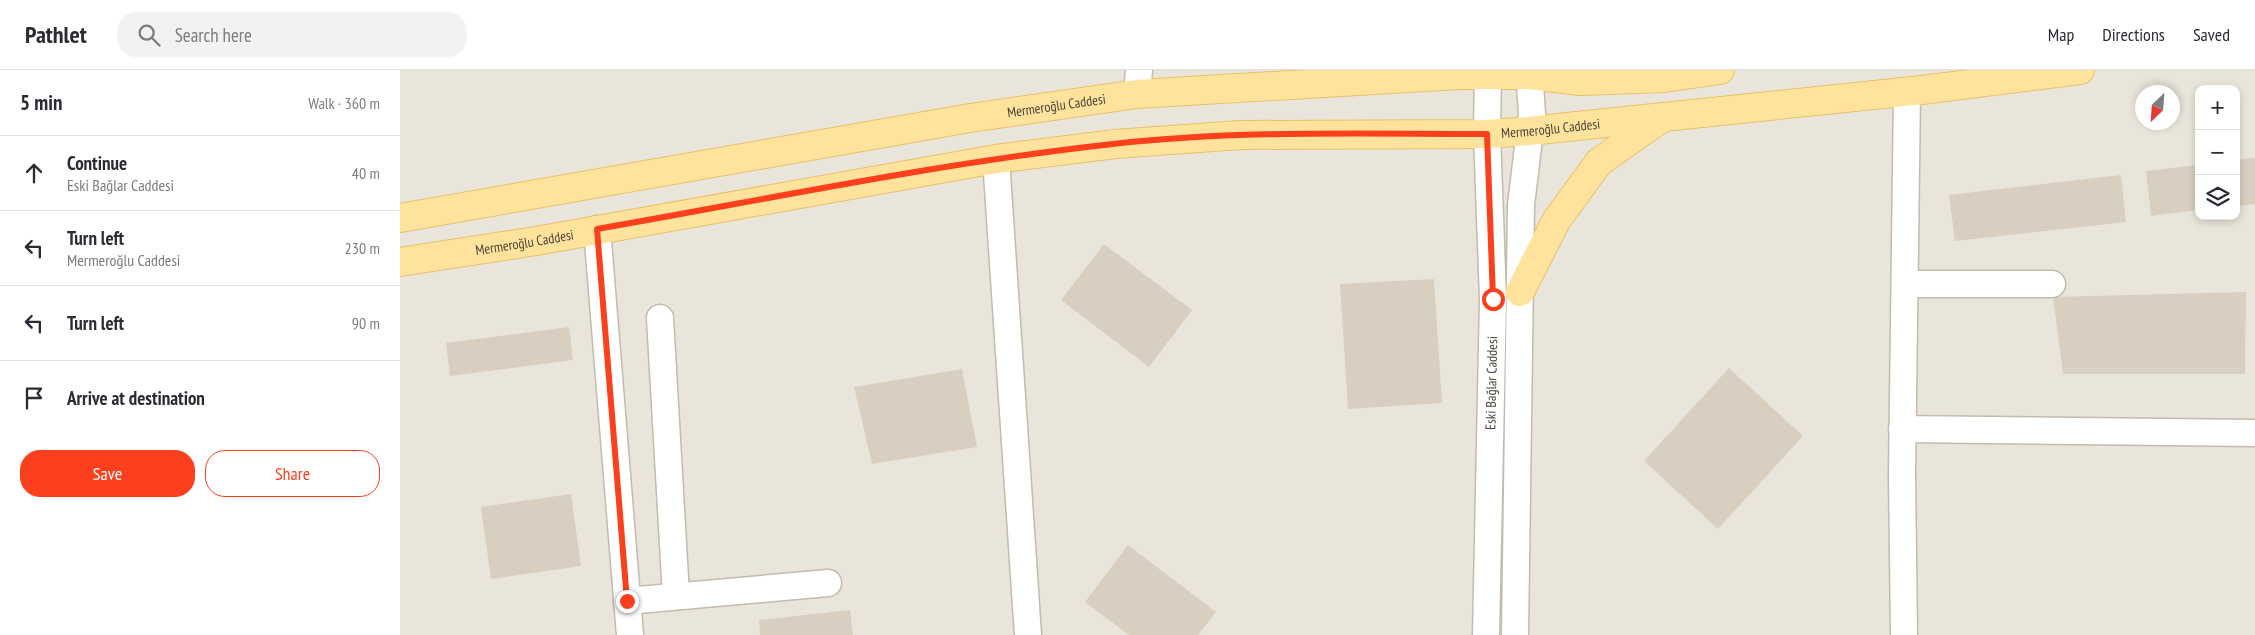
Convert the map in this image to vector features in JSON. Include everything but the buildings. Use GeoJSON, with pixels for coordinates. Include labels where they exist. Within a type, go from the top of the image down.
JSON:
{"type":"FeatureCollection","features":[{"type":"Feature","properties":{"kind":"main road","name":"Mermeroğlu Caddesi"},"geometry":{"type":"LineString","coordinates":[[400,218],[960,120],[1138,82],[1529,72],[1580,81],[1720,70]]}},
{"type":"Feature","properties":{"kind":"main road","name":"Mermeroğlu Caddesi"},"geometry":{"type":"LineString","coordinates":[[400,262],[996,159],[1115,144],[1240,135],[1487,134],[1529,131],[1907,92],[2080,70]]}},
{"type":"Feature","properties":{"kind":"main road"},"geometry":{"type":"LineString","coordinates":[[1520,292],[1556,221],[1599,162],[1664,117]]}},
{"type":"Feature","properties":{"kind":"street"},"geometry":{"type":"LineString","coordinates":[[1515,635],[1521,204],[1532,93],[1529,72]]}},
{"type":"Feature","properties":{"kind":"street","name":"Eski Bağlar Caddesi"},"geometry":{"type":"LineString","coordinates":[[1486,635],[1493,299],[1487,134],[1488,73]]}},
{"type":"Feature","properties":{"kind":"street"},"geometry":{"type":"LineString","coordinates":[[1904,635],[1902,429],[1906,284],[1907,92]]}},
{"type":"Feature","properties":{"kind":"street"},"geometry":{"type":"LineString","coordinates":[[996,159],[1028,635]]}},
{"type":"Feature","properties":{"kind":"street"},"geometry":{"type":"LineString","coordinates":[[597,229],[630,635]]}},
{"type":"Feature","properties":{"kind":"street"},"geometry":{"type":"LineString","coordinates":[[1906,284],[2052,284]]}},
{"type":"Feature","properties":{"kind":"street"},"geometry":{"type":"LineString","coordinates":[[660,318],[676,596]]}},
{"type":"Feature","properties":{"kind":"street"},"geometry":{"type":"LineString","coordinates":[[1902,429],[2255,434]]}},
{"type":"Feature","properties":{"kind":"street"},"geometry":{"type":"LineString","coordinates":[[627,601],[828,583]]}},
{"type":"Feature","properties":{"kind":"shaded area"},"geometry":{"type":"Polygon","coordinates":[[[400,70],[2255,70],[2255,635],[400,635],[400,70]]]}},
{"type":"Feature","properties":{"kind":"route"},"geometry":{"type":"LineString","coordinates":[[627,601],[597,229],[996,159],[1115,144],[1240,135],[1487,134],[1493,299]]}}]}
